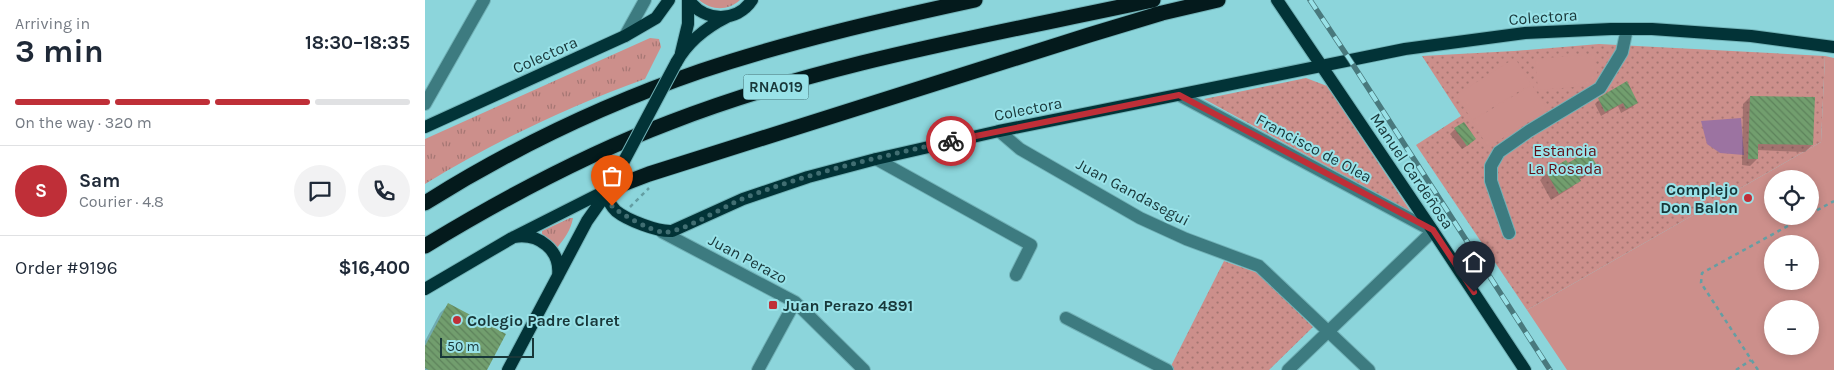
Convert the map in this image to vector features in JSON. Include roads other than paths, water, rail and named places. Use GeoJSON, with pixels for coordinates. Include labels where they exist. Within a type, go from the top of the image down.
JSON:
{"type":"FeatureCollection","features":[{"type":"Feature","properties":{"kind":"highway","name":"RNA019"},"geometry":{"type":"LineString","coordinates":[[425,203],[477,172],[551,134],[615,105],[699,72],[829,34],[975,0]]}},
{"type":"Feature","properties":{"kind":"highway","name":"RNA019"},"geometry":{"type":"LineString","coordinates":[[425,246],[507,197],[578,162],[671,122],[734,99],[839,69],[991,33],[1153,0]]}},
{"type":"Feature","properties":{"kind":"highway"},"geometry":{"type":"LineString","coordinates":[[607,192],[649,174],[1098,32],[1162,13],[1218,0]]}},
{"type":"Feature","properties":{"kind":"highway"},"geometry":{"type":"LineString","coordinates":[[623,170],[637,174],[649,174]]}},
{"type":"Feature","properties":{"kind":"main road","name":"Colectora"},"geometry":{"type":"LineString","coordinates":[[425,127],[625,36],[656,18],[669,0]]}},
{"type":"Feature","properties":{"kind":"main road"},"geometry":{"type":"LineString","coordinates":[[689,0],[698,10],[705,14],[727,17]]}},
{"type":"Feature","properties":{"kind":"main road"},"geometry":{"type":"LineString","coordinates":[[508,370],[587,220],[623,170],[679,58],[688,24],[689,0]]}},
{"type":"Feature","properties":{"kind":"main road"},"geometry":{"type":"LineString","coordinates":[[679,58],[710,27],[743,10],[752,0]]}},
{"type":"Feature","properties":{"kind":"main road","name":"Manuel Cardeñosa"},"geometry":{"type":"LineString","coordinates":[[1277,0],[1433,230],[1525,370]]}},
{"type":"Feature","properties":{"kind":"main road","name":"Colectora"},"geometry":{"type":"LineString","coordinates":[[662,232],[681,228],[743,199],[769,190],[808,177],[875,160],[999,131],[1320,65],[1455,41],[1525,33],[1627,29],[1751,36],[1834,47]]}},
{"type":"Feature","properties":{"kind":"main road"},"geometry":{"type":"LineString","coordinates":[[425,289],[512,238],[607,192]]}},
{"type":"Feature","properties":{"kind":"main road","name":"Juan Perazo"},"geometry":{"type":"LineString","coordinates":[[607,192],[608,201],[625,216],[662,232]]}},
{"type":"Feature","properties":{"kind":"main road"},"geometry":{"type":"LineString","coordinates":[[512,238],[525,236],[536,238],[546,244],[557,260],[558,278]]}},
{"type":"Feature","properties":{"kind":"street"},"geometry":{"type":"LineString","coordinates":[[425,104],[484,0]]}},
{"type":"Feature","properties":{"kind":"street"},"geometry":{"type":"LineString","coordinates":[[625,36],[645,0]]}},
{"type":"Feature","properties":{"kind":"street"},"geometry":{"type":"LineString","coordinates":[[1509,233],[1491,181],[1491,166],[1499,152],[1529,131],[1600,88],[1622,52],[1627,29]]}},
{"type":"Feature","properties":{"kind":"street","name":"Francisco de Olea"},"geometry":{"type":"LineString","coordinates":[[1179,95],[1433,230]]}},
{"type":"Feature","properties":{"kind":"street","name":"Juan Gandasegui"},"geometry":{"type":"LineString","coordinates":[[999,131],[1020,149],[1140,218],[1186,239],[1259,266],[1369,370]]}},
{"type":"Feature","properties":{"kind":"street"},"geometry":{"type":"LineString","coordinates":[[875,160],[1031,245],[1016,275]]}},
{"type":"Feature","properties":{"kind":"street"},"geometry":{"type":"LineString","coordinates":[[1289,370],[1433,230]]}},
{"type":"Feature","properties":{"kind":"street","name":"Juan Perazo"},"geometry":{"type":"LineString","coordinates":[[662,232],[795,302],[864,370]]}},
{"type":"Feature","properties":{"kind":"street"},"geometry":{"type":"LineString","coordinates":[[758,370],[795,302]]}},
{"type":"Feature","properties":{"kind":"street"},"geometry":{"type":"LineString","coordinates":[[1066,318],[1167,370]]}},
{"type":"Feature","properties":{"kind":"railway"},"geometry":{"type":"LineString","coordinates":[[1310,0],[1550,370]]}},
{"type":"Feature","properties":{"kind":"place","name":"Complejo Don Balon"},"geometry":{"type":"Point","coordinates":[1748,198]}},
{"type":"Feature","properties":{"kind":"place","name":"Juan Perazo 4891"},"geometry":{"type":"Point","coordinates":[773,305]}},
{"type":"Feature","properties":{"kind":"place","name":"Colegio Padre Claret"},"geometry":{"type":"Point","coordinates":[457,320]}},
{"type":"Feature","properties":{"kind":"park label","name":"Estancia La Rosada"},"geometry":{"type":"Point","coordinates":[1565,159]}}]}
